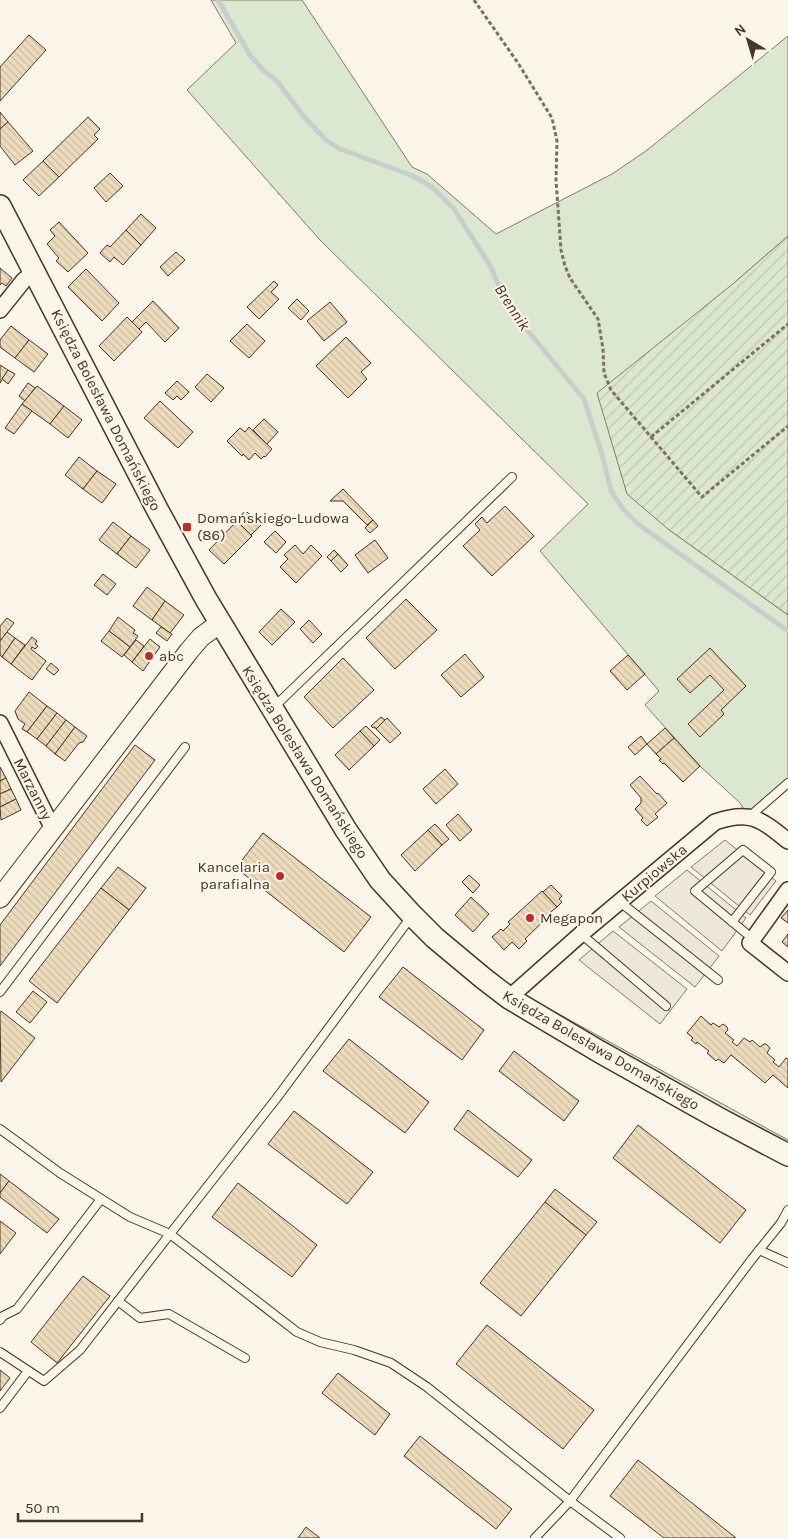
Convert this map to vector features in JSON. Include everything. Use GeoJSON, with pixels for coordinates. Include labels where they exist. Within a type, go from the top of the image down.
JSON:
{"type":"FeatureCollection","features":[{"type":"Feature","properties":{"kind":"main road","name":"Księdza Bolesława Domańskiego"},"geometry":{"type":"LineString","coordinates":[[0,206],[170,534],[272,710],[369,866],[412,915],[458,958],[509,998],[616,1061],[788,1155]]}},
{"type":"Feature","properties":{"kind":"street"},"geometry":{"type":"LineString","coordinates":[[0,310],[24,280],[34,273]]}},
{"type":"Feature","properties":{"kind":"street"},"geometry":{"type":"LineString","coordinates":[[0,898],[189,651],[201,637],[220,623]]}},
{"type":"Feature","properties":{"kind":"street","name":"Marzanny"},"geometry":{"type":"LineString","coordinates":[[0,723],[53,829]]}},
{"type":"Feature","properties":{"kind":"street","name":"Kurpiowska"},"geometry":{"type":"LineString","coordinates":[[509,998],[581,934],[715,822],[732,816],[750,817]]}},
{"type":"Feature","properties":{"kind":"street"},"geometry":{"type":"LineString","coordinates":[[750,817],[766,824],[788,842]]}},
{"type":"Feature","properties":{"kind":"street"},"geometry":{"type":"LineString","coordinates":[[788,890],[750,943],[788,973]]}},
{"type":"Feature","properties":{"kind":"lane"},"geometry":{"type":"LineString","coordinates":[[272,710],[512,477]]}},
{"type":"Feature","properties":{"kind":"lane"},"geometry":{"type":"LineString","coordinates":[[0,992],[185,747]]}},
{"type":"Feature","properties":{"kind":"lane"},"geometry":{"type":"LineString","coordinates":[[750,817],[788,783]]}},
{"type":"Feature","properties":{"kind":"lane"},"geometry":{"type":"LineString","coordinates":[[732,922],[771,872],[744,850],[695,891],[732,922],[753,939]]}},
{"type":"Feature","properties":{"kind":"lane"},"geometry":{"type":"LineString","coordinates":[[620,902],[718,980]]}},
{"type":"Feature","properties":{"kind":"lane"},"geometry":{"type":"LineString","coordinates":[[0,1352],[44,1381],[80,1350],[276,1100],[412,915]]}},
{"type":"Feature","properties":{"kind":"lane"},"geometry":{"type":"LineString","coordinates":[[581,934],[666,1006]]}},
{"type":"Feature","properties":{"kind":"lane"},"geometry":{"type":"LineString","coordinates":[[0,1129],[60,1173],[130,1217],[170,1234],[297,1332],[320,1342],[354,1350],[391,1363],[427,1387],[570,1501],[620,1538]]}},
{"type":"Feature","properties":{"kind":"lane"},"geometry":{"type":"LineString","coordinates":[[0,1320],[3,1316],[18,1309],[101,1199]]}},
{"type":"Feature","properties":{"kind":"lane"},"geometry":{"type":"LineString","coordinates":[[535,1538],[570,1501],[788,1210]]}},
{"type":"Feature","properties":{"kind":"lane"},"geometry":{"type":"LineString","coordinates":[[759,1250],[788,1263]]}},
{"type":"Feature","properties":{"kind":"lane"},"geometry":{"type":"LineString","coordinates":[[118,1301],[140,1318],[169,1314],[245,1358]]}},
{"type":"Feature","properties":{"kind":"lane"},"geometry":{"type":"LineString","coordinates":[[0,1408],[28,1371]]}},
{"type":"Feature","properties":{"kind":"path"},"geometry":{"type":"LineString","coordinates":[[474,0],[518,63],[552,118],[557,141],[557,218],[561,250],[565,266],[580,293],[598,319],[603,349],[604,374],[611,390],[702,497],[788,426]]}},
{"type":"Feature","properties":{"kind":"path"},"geometry":{"type":"LineString","coordinates":[[651,437],[788,324]]}},
{"type":"Feature","properties":{"kind":"green space"},"geometry":{"type":"Polygon","coordinates":[[[211,0],[302,0],[412,167],[427,174],[496,234],[612,174],[646,151],[788,36],[788,236],[734,283],[668,529],[788,615],[788,783],[749,817],[740,803],[700,766],[645,705],[659,691],[540,551],[588,504],[320,240],[187,90],[236,43],[211,0]]]}},
{"type":"Feature","properties":{"kind":"green space"},"geometry":{"type":"Polygon","coordinates":[[[788,236],[788,615],[668,529],[627,494],[597,393],[734,283],[788,236]]]}},
{"type":"Feature","properties":{"kind":"green space"},"geometry":{"type":"Polygon","coordinates":[[[555,1012],[788,1140],[788,1145],[553,1016],[555,1012]]]}},
{"type":"Feature","properties":{"kind":"shaded area"},"geometry":{"type":"Polygon","coordinates":[[[725,840],[776,881],[750,915],[691,867],[725,840]]]}},
{"type":"Feature","properties":{"kind":"shaded area"},"geometry":{"type":"Polygon","coordinates":[[[687,870],[746,918],[722,951],[655,896],[687,870]]]}},
{"type":"Feature","properties":{"kind":"shaded area"},"geometry":{"type":"Polygon","coordinates":[[[651,901],[719,956],[695,987],[619,927],[651,901]]]}},
{"type":"Feature","properties":{"kind":"shaded area"},"geometry":{"type":"Polygon","coordinates":[[[613,931],[687,989],[660,1024],[579,960],[613,931]]]}},
{"type":"Feature","properties":{"kind":"building"},"geometry":{"type":"Polygon","coordinates":[[[29,35],[46,50],[0,101],[0,67],[29,35]]]}},
{"type":"Feature","properties":{"kind":"building"},"geometry":{"type":"Polygon","coordinates":[[[0,112],[8,122],[0,129],[0,112]]]}},
{"type":"Feature","properties":{"kind":"building"},"geometry":{"type":"Polygon","coordinates":[[[88,117],[100,129],[94,135],[98,139],[59,177],[43,161],[88,117]]]}},
{"type":"Feature","properties":{"kind":"building"},"geometry":{"type":"Polygon","coordinates":[[[8,122],[33,151],[15,165],[0,146],[0,129],[8,122]]]}},
{"type":"Feature","properties":{"kind":"building"},"geometry":{"type":"Polygon","coordinates":[[[43,161],[59,177],[39,196],[23,180],[43,161]]]}},
{"type":"Feature","properties":{"kind":"building"},"geometry":{"type":"Polygon","coordinates":[[[110,173],[123,186],[106,202],[94,188],[110,173]]]}},
{"type":"Feature","properties":{"kind":"building"},"geometry":{"type":"Polygon","coordinates":[[[141,214],[156,228],[141,245],[126,230],[141,214]]]}},
{"type":"Feature","properties":{"kind":"building"},"geometry":{"type":"Polygon","coordinates":[[[59,222],[88,253],[68,272],[56,261],[59,258],[47,244],[55,236],[50,230],[59,222]]]}},
{"type":"Feature","properties":{"kind":"building"},"geometry":{"type":"Polygon","coordinates":[[[126,230],[141,245],[123,265],[114,257],[110,262],[100,253],[107,245],[110,247],[126,230]]]}},
{"type":"Feature","properties":{"kind":"building"},"geometry":{"type":"Polygon","coordinates":[[[176,252],[185,260],[168,276],[160,267],[176,252]]]}},
{"type":"Feature","properties":{"kind":"building"},"geometry":{"type":"Polygon","coordinates":[[[0,268],[12,278],[6,286],[2,283],[0,285],[0,268]]]}},
{"type":"Feature","properties":{"kind":"building"},"geometry":{"type":"Polygon","coordinates":[[[86,269],[119,303],[102,321],[68,287],[86,269]]]}},
{"type":"Feature","properties":{"kind":"building"},"geometry":{"type":"Polygon","coordinates":[[[274,281],[278,285],[271,292],[279,299],[259,319],[247,307],[274,281]]]}},
{"type":"Feature","properties":{"kind":"building"},"geometry":{"type":"Polygon","coordinates":[[[297,299],[309,311],[301,320],[288,308],[297,299]]]}},
{"type":"Feature","properties":{"kind":"building"},"geometry":{"type":"Polygon","coordinates":[[[153,301],[179,328],[165,342],[146,322],[139,329],[132,322],[153,301]]]}},
{"type":"Feature","properties":{"kind":"building"},"geometry":{"type":"Polygon","coordinates":[[[330,302],[347,322],[324,341],[307,321],[330,302]]]}},
{"type":"Feature","properties":{"kind":"building"},"geometry":{"type":"Polygon","coordinates":[[[127,317],[142,332],[114,361],[99,346],[127,317]]]}},
{"type":"Feature","properties":{"kind":"building"},"geometry":{"type":"Polygon","coordinates":[[[247,324],[265,341],[249,358],[230,341],[247,324]]]}},
{"type":"Feature","properties":{"kind":"building"},"geometry":{"type":"Polygon","coordinates":[[[11,326],[29,340],[15,358],[0,347],[0,340],[11,326]]]}},
{"type":"Feature","properties":{"kind":"building"},"geometry":{"type":"Polygon","coordinates":[[[346,337],[371,363],[361,372],[367,379],[348,398],[316,366],[346,337]]]}},
{"type":"Feature","properties":{"kind":"building"},"geometry":{"type":"Polygon","coordinates":[[[29,340],[48,354],[34,372],[15,358],[29,340]]]}},
{"type":"Feature","properties":{"kind":"building"},"geometry":{"type":"Polygon","coordinates":[[[0,365],[8,370],[0,383],[0,365]]]}},
{"type":"Feature","properties":{"kind":"building"},"geometry":{"type":"Polygon","coordinates":[[[8,370],[15,374],[8,384],[2,379],[8,370]]]}},
{"type":"Feature","properties":{"kind":"building"},"geometry":{"type":"Polygon","coordinates":[[[207,374],[224,388],[211,402],[195,387],[207,374]]]}},
{"type":"Feature","properties":{"kind":"building"},"geometry":{"type":"Polygon","coordinates":[[[177,381],[189,392],[181,400],[177,396],[173,400],[165,393],[177,381]]]}},
{"type":"Feature","properties":{"kind":"building"},"geometry":{"type":"Polygon","coordinates":[[[28,383],[35,388],[25,401],[19,396],[28,383]]]}},
{"type":"Feature","properties":{"kind":"building"},"geometry":{"type":"Polygon","coordinates":[[[37,386],[64,406],[50,424],[22,404],[37,386]]]}},
{"type":"Feature","properties":{"kind":"building"},"geometry":{"type":"Polygon","coordinates":[[[160,401],[193,432],[178,448],[144,418],[160,401]]]}},
{"type":"Feature","properties":{"kind":"building"},"geometry":{"type":"Polygon","coordinates":[[[22,404],[32,411],[14,434],[5,428],[22,404]]]}},
{"type":"Feature","properties":{"kind":"building"},"geometry":{"type":"Polygon","coordinates":[[[64,406],[82,420],[68,438],[50,424],[64,406]]]}},
{"type":"Feature","properties":{"kind":"building"},"geometry":{"type":"Polygon","coordinates":[[[264,419],[278,432],[267,444],[253,430],[264,419]]]}},
{"type":"Feature","properties":{"kind":"building"},"geometry":{"type":"Polygon","coordinates":[[[249,427],[272,449],[261,459],[255,453],[249,460],[243,454],[242,456],[227,441],[240,428],[245,432],[249,427]]]}},
{"type":"Feature","properties":{"kind":"building"},"geometry":{"type":"Polygon","coordinates":[[[79,457],[97,471],[83,489],[65,475],[79,457]]]}},
{"type":"Feature","properties":{"kind":"building"},"geometry":{"type":"Polygon","coordinates":[[[97,471],[116,484],[102,503],[83,489],[97,471]]]}},
{"type":"Feature","properties":{"kind":"building"},"geometry":{"type":"Polygon","coordinates":[[[343,489],[373,520],[367,525],[343,501],[330,501],[343,489]]]}},
{"type":"Feature","properties":{"kind":"building"},"geometry":{"type":"Polygon","coordinates":[[[505,506],[534,536],[492,576],[463,546],[480,530],[475,524],[482,517],[487,523],[505,506]]]}},
{"type":"Feature","properties":{"kind":"building"},"geometry":{"type":"Polygon","coordinates":[[[247,512],[261,525],[251,535],[237,521],[247,512]]]}},
{"type":"Feature","properties":{"kind":"building"},"geometry":{"type":"Polygon","coordinates":[[[373,520],[378,526],[370,533],[365,528],[373,520]]]}},
{"type":"Feature","properties":{"kind":"building"},"geometry":{"type":"Polygon","coordinates":[[[237,521],[252,536],[224,564],[209,550],[237,521]]]}},
{"type":"Feature","properties":{"kind":"building"},"geometry":{"type":"Polygon","coordinates":[[[113,522],[131,536],[117,554],[99,540],[113,522]]]}},
{"type":"Feature","properties":{"kind":"building"},"geometry":{"type":"Polygon","coordinates":[[[275,531],[286,542],[276,553],[264,542],[275,531]]]}},
{"type":"Feature","properties":{"kind":"building"},"geometry":{"type":"Polygon","coordinates":[[[131,536],[150,550],[136,568],[117,554],[131,536]]]}},
{"type":"Feature","properties":{"kind":"building"},"geometry":{"type":"Polygon","coordinates":[[[375,540],[388,558],[368,573],[355,555],[375,540]]]}},
{"type":"Feature","properties":{"kind":"building"},"geometry":{"type":"Polygon","coordinates":[[[295,545],[303,554],[311,545],[322,556],[296,583],[280,567],[288,559],[284,555],[295,545]]]}},
{"type":"Feature","properties":{"kind":"building"},"geometry":{"type":"Polygon","coordinates":[[[334,550],[338,554],[331,561],[327,557],[334,550]]]}},
{"type":"Feature","properties":{"kind":"building"},"geometry":{"type":"Polygon","coordinates":[[[338,554],[348,565],[341,572],[331,561],[338,554]]]}},
{"type":"Feature","properties":{"kind":"building"},"geometry":{"type":"Polygon","coordinates":[[[103,574],[116,584],[107,595],[94,585],[103,574]]]}},
{"type":"Feature","properties":{"kind":"building"},"geometry":{"type":"Polygon","coordinates":[[[147,587],[165,601],[152,620],[133,606],[147,587]]]}},
{"type":"Feature","properties":{"kind":"building"},"geometry":{"type":"Polygon","coordinates":[[[406,599],[437,630],[395,669],[366,638],[406,599]]]}},
{"type":"Feature","properties":{"kind":"building"},"geometry":{"type":"Polygon","coordinates":[[[165,601],[184,615],[170,633],[152,620],[165,601]]]}},
{"type":"Feature","properties":{"kind":"building"},"geometry":{"type":"Polygon","coordinates":[[[281,609],[295,622],[272,645],[259,632],[281,609]]]}},
{"type":"Feature","properties":{"kind":"building"},"geometry":{"type":"Polygon","coordinates":[[[118,617],[135,630],[133,633],[138,636],[130,647],[109,631],[118,617]]]}},
{"type":"Feature","properties":{"kind":"building"},"geometry":{"type":"Polygon","coordinates":[[[7,618],[14,623],[0,641],[0,626],[7,618]]]}},
{"type":"Feature","properties":{"kind":"building"},"geometry":{"type":"Polygon","coordinates":[[[309,620],[322,634],[313,643],[300,629],[309,620]]]}},
{"type":"Feature","properties":{"kind":"building"},"geometry":{"type":"Polygon","coordinates":[[[161,627],[172,634],[167,641],[156,633],[161,627]]]}},
{"type":"Feature","properties":{"kind":"building"},"geometry":{"type":"Polygon","coordinates":[[[109,631],[130,647],[122,657],[101,641],[109,631]]]}},
{"type":"Feature","properties":{"kind":"building"},"geometry":{"type":"Polygon","coordinates":[[[7,632],[15,638],[2,657],[0,655],[0,641],[7,632]]]}},
{"type":"Feature","properties":{"kind":"building"},"geometry":{"type":"Polygon","coordinates":[[[32,637],[37,641],[35,644],[38,646],[35,649],[32,647],[31,649],[46,661],[32,680],[11,664],[32,637]]]}},
{"type":"Feature","properties":{"kind":"building"},"geometry":{"type":"Polygon","coordinates":[[[15,638],[25,645],[11,664],[2,657],[15,638]]]}},
{"type":"Feature","properties":{"kind":"building"},"geometry":{"type":"Polygon","coordinates":[[[150,639],[160,647],[143,671],[132,662],[150,639]]]}},
{"type":"Feature","properties":{"kind":"building"},"geometry":{"type":"Polygon","coordinates":[[[136,640],[144,646],[132,662],[124,655],[136,640]]]}},
{"type":"Feature","properties":{"kind":"building"},"geometry":{"type":"Polygon","coordinates":[[[710,648],[746,686],[721,710],[724,714],[700,737],[688,724],[724,690],[710,675],[690,693],[677,679],[710,648]]]}},
{"type":"Feature","properties":{"kind":"building"},"geometry":{"type":"Polygon","coordinates":[[[465,654],[484,677],[461,697],[441,675],[465,654]]]}},
{"type":"Feature","properties":{"kind":"building"},"geometry":{"type":"Polygon","coordinates":[[[628,655],[645,674],[627,690],[610,671],[628,655]]]}},
{"type":"Feature","properties":{"kind":"building"},"geometry":{"type":"Polygon","coordinates":[[[343,658],[374,690],[333,728],[304,697],[343,658]]]}},
{"type":"Feature","properties":{"kind":"building"},"geometry":{"type":"Polygon","coordinates":[[[51,663],[59,670],[54,675],[46,669],[51,663]]]}},
{"type":"Feature","properties":{"kind":"building"},"geometry":{"type":"Polygon","coordinates":[[[29,692],[47,706],[27,732],[22,729],[25,724],[18,719],[15,711],[29,692]]]}},
{"type":"Feature","properties":{"kind":"building"},"geometry":{"type":"Polygon","coordinates":[[[47,706],[57,713],[37,739],[27,732],[47,706]]]}},
{"type":"Feature","properties":{"kind":"building"},"geometry":{"type":"Polygon","coordinates":[[[57,713],[66,720],[46,746],[37,739],[57,713]]]}},
{"type":"Feature","properties":{"kind":"building"},"geometry":{"type":"Polygon","coordinates":[[[381,717],[385,720],[376,729],[375,727],[373,728],[371,726],[381,717]]]}},
{"type":"Feature","properties":{"kind":"building"},"geometry":{"type":"Polygon","coordinates":[[[387,718],[401,733],[390,743],[376,729],[387,718]]]}},
{"type":"Feature","properties":{"kind":"building"},"geometry":{"type":"Polygon","coordinates":[[[66,720],[75,727],[55,754],[46,746],[66,720]]]}},
{"type":"Feature","properties":{"kind":"building"},"geometry":{"type":"Polygon","coordinates":[[[366,726],[380,740],[374,746],[360,731],[366,726]]]}},
{"type":"Feature","properties":{"kind":"building"},"geometry":{"type":"Polygon","coordinates":[[[75,727],[87,736],[65,761],[55,754],[75,727]]]}},
{"type":"Feature","properties":{"kind":"building"},"geometry":{"type":"Polygon","coordinates":[[[665,728],[674,738],[656,754],[647,744],[665,728]]]}},
{"type":"Feature","properties":{"kind":"building"},"geometry":{"type":"Polygon","coordinates":[[[360,731],[374,746],[349,770],[335,755],[360,731]]]}},
{"type":"Feature","properties":{"kind":"building"},"geometry":{"type":"Polygon","coordinates":[[[641,736],[647,744],[635,755],[628,747],[641,736]]]}},
{"type":"Feature","properties":{"kind":"building"},"geometry":{"type":"Polygon","coordinates":[[[674,738],[700,766],[683,782],[659,760],[661,759],[656,754],[674,738]]]}},
{"type":"Feature","properties":{"kind":"building"},"geometry":{"type":"Polygon","coordinates":[[[135,745],[155,760],[0,966],[0,925],[135,745]]]}},
{"type":"Feature","properties":{"kind":"building"},"geometry":{"type":"Polygon","coordinates":[[[0,767],[6,778],[0,781],[0,767]]]}},
{"type":"Feature","properties":{"kind":"building"},"geometry":{"type":"Polygon","coordinates":[[[445,769],[458,784],[436,804],[423,789],[445,769]]]}},
{"type":"Feature","properties":{"kind":"building"},"geometry":{"type":"Polygon","coordinates":[[[640,776],[667,803],[655,814],[658,817],[647,826],[635,809],[641,803],[641,798],[630,785],[640,776]]]}},
{"type":"Feature","properties":{"kind":"building"},"geometry":{"type":"Polygon","coordinates":[[[6,778],[11,789],[0,794],[0,781],[6,778]]]}},
{"type":"Feature","properties":{"kind":"building"},"geometry":{"type":"Polygon","coordinates":[[[11,789],[16,799],[0,807],[0,794],[11,789]]]}},
{"type":"Feature","properties":{"kind":"building"},"geometry":{"type":"Polygon","coordinates":[[[16,799],[21,810],[1,820],[0,807],[16,799]]]}},
{"type":"Feature","properties":{"kind":"building"},"geometry":{"type":"Polygon","coordinates":[[[458,814],[472,830],[460,841],[446,825],[458,814]]]}},
{"type":"Feature","properties":{"kind":"building"},"geometry":{"type":"Polygon","coordinates":[[[435,824],[449,839],[442,845],[428,830],[435,824]]]}},
{"type":"Feature","properties":{"kind":"building"},"geometry":{"type":"Polygon","coordinates":[[[428,830],[442,845],[415,871],[401,855],[428,830]]]}},
{"type":"Feature","properties":{"kind":"building"},"geometry":{"type":"Polygon","coordinates":[[[263,833],[371,917],[344,952],[236,868],[263,833]]]}},
{"type":"Feature","properties":{"kind":"building"},"geometry":{"type":"Polygon","coordinates":[[[118,867],[146,888],[129,910],[101,888],[118,867]]]}},
{"type":"Feature","properties":{"kind":"building"},"geometry":{"type":"Polygon","coordinates":[[[469,875],[480,885],[473,893],[462,882],[469,875]]]}},
{"type":"Feature","properties":{"kind":"building"},"geometry":{"type":"Polygon","coordinates":[[[551,885],[562,896],[559,899],[562,902],[557,907],[543,892],[551,885]]]}},
{"type":"Feature","properties":{"kind":"building"},"geometry":{"type":"Polygon","coordinates":[[[101,888],[129,910],[57,1003],[29,981],[101,888]]]}},
{"type":"Feature","properties":{"kind":"building","name":"Megapon"},"geometry":{"type":"Polygon","coordinates":[[[542,891],[557,907],[525,939],[527,941],[519,949],[512,942],[504,950],[492,937],[501,929],[503,931],[510,924],[508,922],[542,891]]]}},
{"type":"Feature","properties":{"kind":"building"},"geometry":{"type":"Polygon","coordinates":[[[471,897],[489,914],[473,932],[455,915],[471,897]]]}},
{"type":"Feature","properties":{"kind":"building"},"geometry":{"type":"Polygon","coordinates":[[[788,910],[788,923],[781,918],[788,910]]]}},
{"type":"Feature","properties":{"kind":"building"},"geometry":{"type":"Polygon","coordinates":[[[788,934],[788,947],[782,942],[788,934]]]}},
{"type":"Feature","properties":{"kind":"building"},"geometry":{"type":"Polygon","coordinates":[[[403,967],[484,1030],[462,1060],[379,997],[403,967]]]}},
{"type":"Feature","properties":{"kind":"building"},"geometry":{"type":"Polygon","coordinates":[[[33,991],[47,1002],[30,1023],[16,1012],[33,991]]]}},
{"type":"Feature","properties":{"kind":"building"},"geometry":{"type":"Polygon","coordinates":[[[1,1011],[35,1038],[1,1082],[0,1013],[1,1011]]]}},
{"type":"Feature","properties":{"kind":"building"},"geometry":{"type":"Polygon","coordinates":[[[701,1016],[711,1025],[713,1023],[719,1027],[723,1024],[727,1027],[728,1030],[725,1033],[734,1040],[732,1042],[737,1046],[744,1038],[750,1042],[752,1040],[760,1047],[766,1044],[770,1048],[767,1053],[775,1060],[773,1062],[779,1067],[786,1058],[788,1059],[788,1088],[773,1075],[765,1083],[731,1055],[724,1063],[718,1059],[716,1061],[707,1053],[709,1051],[691,1040],[693,1038],[687,1033],[701,1016]]]}},
{"type":"Feature","properties":{"kind":"building"},"geometry":{"type":"Polygon","coordinates":[[[349,1039],[429,1102],[405,1133],[323,1071],[349,1039]]]}},
{"type":"Feature","properties":{"kind":"building"},"geometry":{"type":"Polygon","coordinates":[[[514,1051],[579,1101],[564,1121],[499,1071],[514,1051]]]}},
{"type":"Feature","properties":{"kind":"building"},"geometry":{"type":"Polygon","coordinates":[[[468,1110],[532,1160],[518,1177],[454,1129],[468,1110]]]}},
{"type":"Feature","properties":{"kind":"building"},"geometry":{"type":"Polygon","coordinates":[[[294,1111],[373,1172],[347,1204],[268,1144],[294,1111]]]}},
{"type":"Feature","properties":{"kind":"building"},"geometry":{"type":"Polygon","coordinates":[[[638,1125],[746,1210],[720,1243],[613,1158],[638,1125]]]}},
{"type":"Feature","properties":{"kind":"building"},"geometry":{"type":"Polygon","coordinates":[[[0,1174],[9,1181],[0,1193],[0,1174]]]}},
{"type":"Feature","properties":{"kind":"building"},"geometry":{"type":"Polygon","coordinates":[[[9,1181],[59,1219],[47,1233],[0,1197],[0,1193],[9,1181]]]}},
{"type":"Feature","properties":{"kind":"building"},"geometry":{"type":"Polygon","coordinates":[[[238,1183],[317,1245],[292,1277],[212,1217],[238,1183]]]}},
{"type":"Feature","properties":{"kind":"building"},"geometry":{"type":"Polygon","coordinates":[[[555,1189],[597,1222],[586,1235],[545,1202],[555,1189]]]}},
{"type":"Feature","properties":{"kind":"building"},"geometry":{"type":"Polygon","coordinates":[[[545,1202],[586,1235],[521,1316],[480,1283],[545,1202]]]}},
{"type":"Feature","properties":{"kind":"building"},"geometry":{"type":"Polygon","coordinates":[[[0,1221],[16,1233],[0,1254],[0,1221]]]}},
{"type":"Feature","properties":{"kind":"building"},"geometry":{"type":"Polygon","coordinates":[[[83,1276],[110,1296],[57,1363],[31,1342],[83,1276]]]}},
{"type":"Feature","properties":{"kind":"building"},"geometry":{"type":"Polygon","coordinates":[[[487,1325],[594,1410],[563,1449],[456,1364],[487,1325]]]}},
{"type":"Feature","properties":{"kind":"building"},"geometry":{"type":"Polygon","coordinates":[[[0,1370],[10,1378],[0,1391],[0,1370]]]}},
{"type":"Feature","properties":{"kind":"building"},"geometry":{"type":"Polygon","coordinates":[[[338,1373],[390,1414],[375,1435],[322,1393],[338,1373]]]}},
{"type":"Feature","properties":{"kind":"building"},"geometry":{"type":"Polygon","coordinates":[[[420,1436],[512,1509],[496,1529],[404,1456],[420,1436]]]}},
{"type":"Feature","properties":{"kind":"building"},"geometry":{"type":"Polygon","coordinates":[[[638,1460],[736,1538],[664,1538],[610,1496],[638,1460]]]}},
{"type":"Feature","properties":{"kind":"building"},"geometry":{"type":"Polygon","coordinates":[[[306,1527],[320,1538],[298,1538],[306,1527]]]}},
{"type":"Feature","properties":{"kind":"waterway","name":"Brennik"},"geometry":{"type":"LineString","coordinates":[[218,0],[250,55],[264,71],[277,81],[305,118],[326,140],[338,148],[413,176],[432,187],[454,209],[491,267],[503,296],[519,320],[584,399],[602,454],[611,491],[623,509],[638,524],[788,631]]}},
{"type":"Feature","properties":{"kind":"place","name":"Domańskiego-Ludowa (86)"},"geometry":{"type":"Point","coordinates":[187,527]}},
{"type":"Feature","properties":{"kind":"place","name":"abc"},"geometry":{"type":"Point","coordinates":[149,656]}},
{"type":"Feature","properties":{"kind":"place","name":"Kancelaria parafialna"},"geometry":{"type":"Point","coordinates":[280,876]}},
{"type":"Feature","properties":{"kind":"place","name":"Megapon"},"geometry":{"type":"Point","coordinates":[530,918]}}]}
